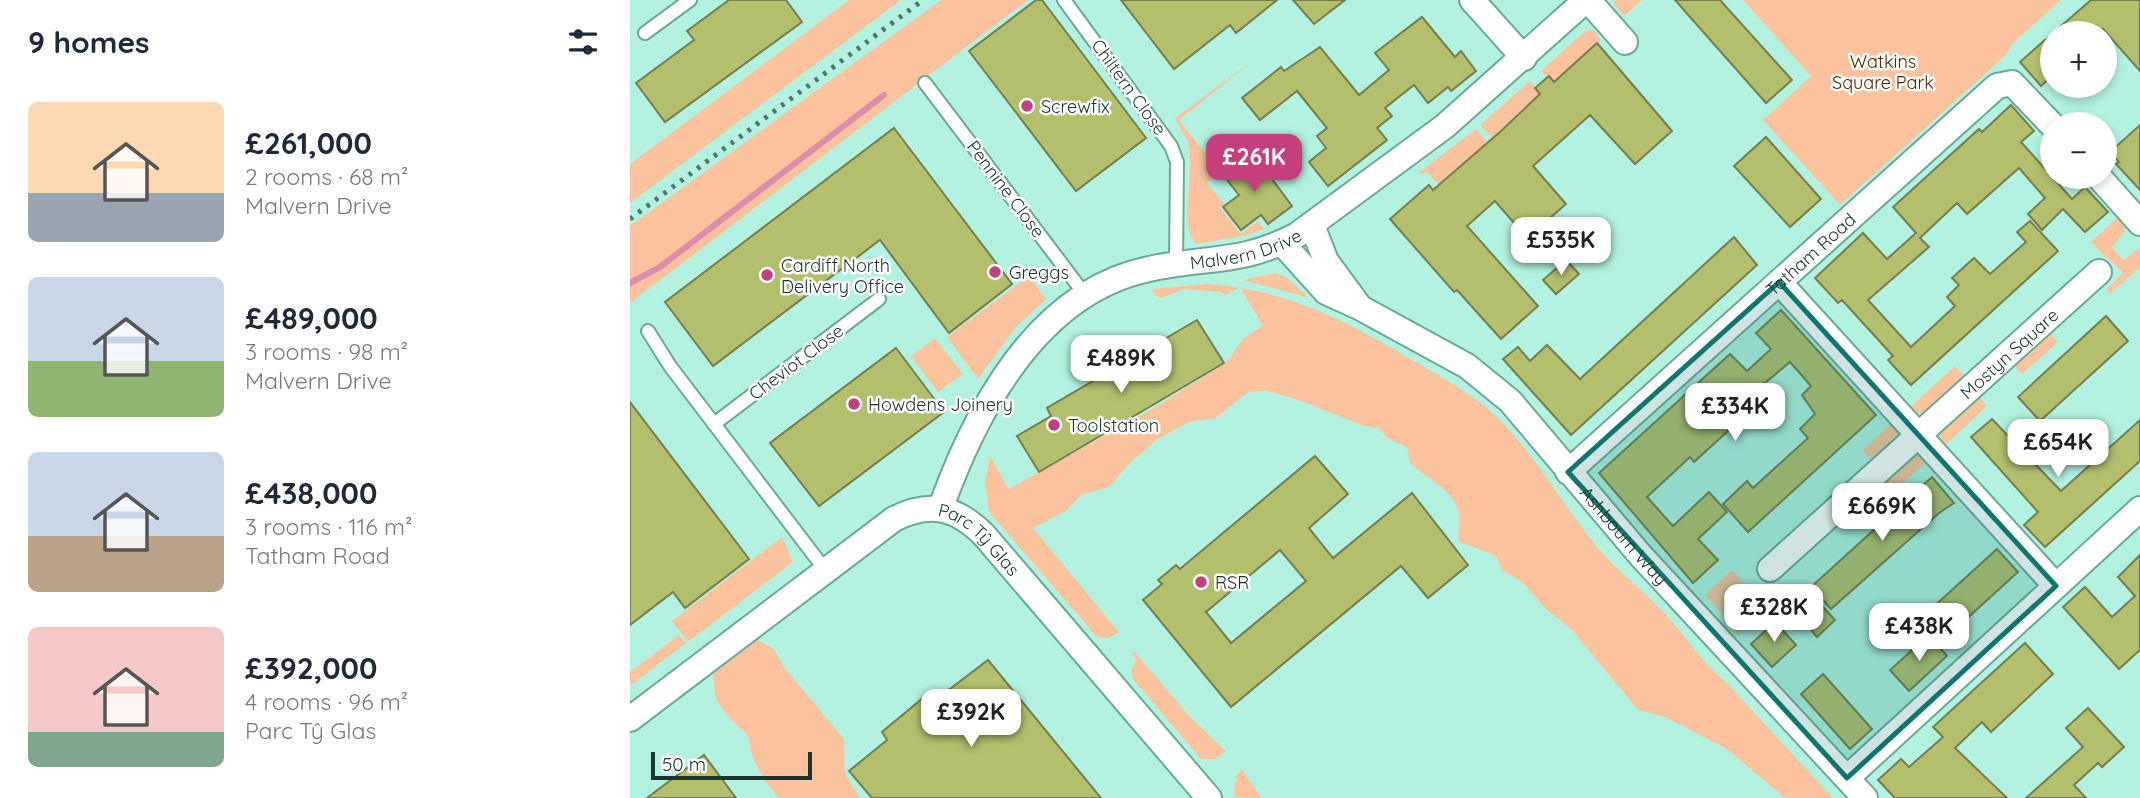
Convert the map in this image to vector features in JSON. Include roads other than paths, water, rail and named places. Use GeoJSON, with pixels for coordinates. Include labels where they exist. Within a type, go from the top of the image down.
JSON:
{"type":"FeatureCollection","features":[{"type":"Feature","properties":{"kind":"street"},"geometry":{"type":"LineString","coordinates":[[1472,0],[1524,58]]}},
{"type":"Feature","properties":{"kind":"street","name":"Malvern Drive"},"geometry":{"type":"LineString","coordinates":[[941,507],[967,444],[1017,359],[1047,325],[1086,296],[1132,273],[1176,264],[1236,259],[1282,243],[1312,225],[1445,126],[1587,0]]}},
{"type":"Feature","properties":{"kind":"street"},"geometry":{"type":"LineString","coordinates":[[1587,0],[1625,42]]}},
{"type":"Feature","properties":{"kind":"street","name":"Tatham Road"},"geometry":{"type":"LineString","coordinates":[[1568,472],[1997,86],[2012,83],[2040,112]]}},
{"type":"Feature","properties":{"kind":"street"},"geometry":{"type":"LineString","coordinates":[[2110,189],[2140,223]]}},
{"type":"Feature","properties":{"kind":"street","name":"Ashbourn Way"},"geometry":{"type":"LineString","coordinates":[[1312,225],[1326,261],[1359,307]]}},
{"type":"Feature","properties":{"kind":"street","name":"Ashbourn Way"},"geometry":{"type":"LineString","coordinates":[[1282,243],[1325,292],[1359,307],[1467,366],[1489,382],[1523,415],[1568,472],[1700,622],[1865,798]]}},
{"type":"Feature","properties":{"kind":"street","name":"Mostyn Square"},"geometry":{"type":"LineString","coordinates":[[1770,569],[2099,272]]}},
{"type":"Feature","properties":{"kind":"street"},"geometry":{"type":"LineString","coordinates":[[1779,282],[2056,586]]}},
{"type":"Feature","properties":{"kind":"street","name":"Parc Tŷ Glas"},"geometry":{"type":"LineString","coordinates":[[630,719],[894,519],[920,508],[941,507],[967,519],[984,536],[1209,798]]}},
{"type":"Feature","properties":{"kind":"street"},"geometry":{"type":"LineString","coordinates":[[1847,778],[2140,509]]}},
{"type":"Feature","properties":{"kind":"lane"},"geometry":{"type":"LineString","coordinates":[[645,33],[690,0]]}},
{"type":"Feature","properties":{"kind":"lane","name":"Chiltern Close"},"geometry":{"type":"LineString","coordinates":[[1064,0],[1171,146],[1177,162],[1176,264]]}},
{"type":"Feature","properties":{"kind":"lane","name":"Pennine Close"},"geometry":{"type":"LineString","coordinates":[[925,83],[1086,296]]}},
{"type":"Feature","properties":{"kind":"lane","name":"Cheviot Close"},"geometry":{"type":"LineString","coordinates":[[714,424],[879,299]]}},
{"type":"Feature","properties":{"kind":"lane"},"geometry":{"type":"LineString","coordinates":[[648,331],[667,357],[670,366],[825,570]]}},
{"type":"Feature","properties":{"kind":"waterway"},"geometry":{"type":"LineString","coordinates":[[630,283],[660,267],[884,95]]}},
{"type":"Feature","properties":{"kind":"railway"},"geometry":{"type":"LineString","coordinates":[[630,219],[923,0]]}},
{"type":"Feature","properties":{"kind":"place","name":"Screwfix"},"geometry":{"type":"Point","coordinates":[1027,106]}},
{"type":"Feature","properties":{"kind":"place","name":"Greggs"},"geometry":{"type":"Point","coordinates":[995,272]}},
{"type":"Feature","properties":{"kind":"place","name":"Cardiff North Delivery Office"},"geometry":{"type":"Point","coordinates":[767,275]}},
{"type":"Feature","properties":{"kind":"place","name":"Howdens Joinery"},"geometry":{"type":"Point","coordinates":[854,404]}},
{"type":"Feature","properties":{"kind":"place","name":"Toolstation"},"geometry":{"type":"Point","coordinates":[1054,425]}},
{"type":"Feature","properties":{"kind":"place","name":"RSR"},"geometry":{"type":"Point","coordinates":[1201,582]}},
{"type":"Feature","properties":{"kind":"park label","name":"Watkins Square Park"},"geometry":{"type":"Point","coordinates":[1883,71]}}]}
